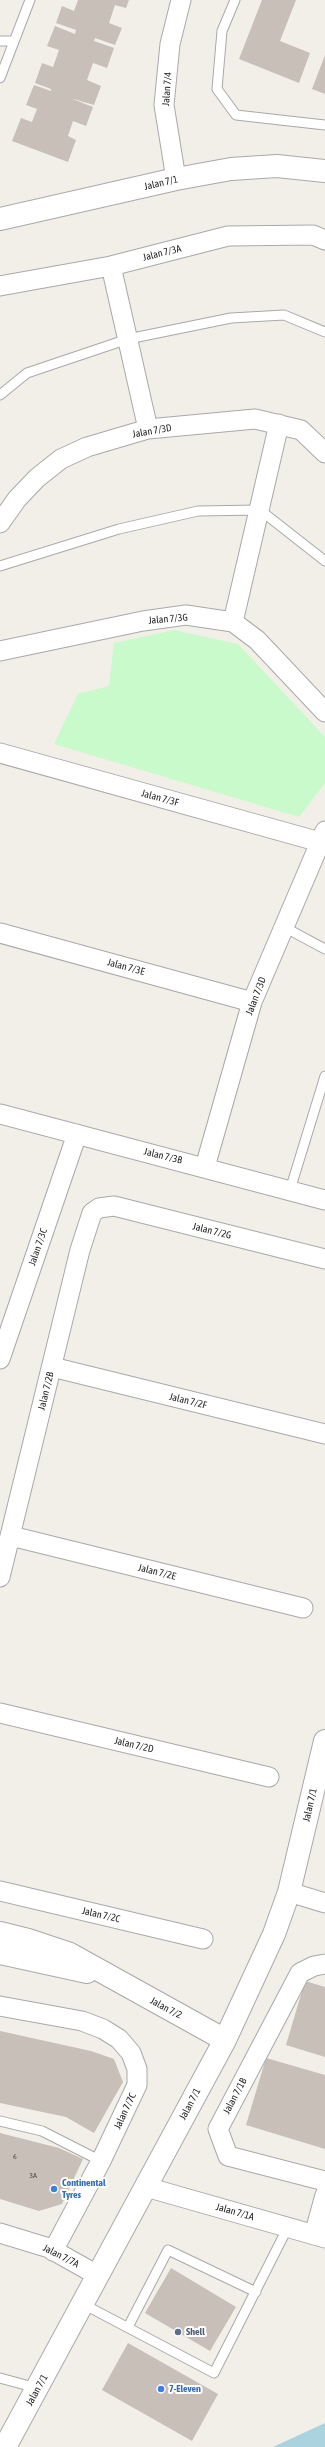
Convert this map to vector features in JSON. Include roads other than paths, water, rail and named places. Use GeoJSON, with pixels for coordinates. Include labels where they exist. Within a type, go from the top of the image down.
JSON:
{"type":"FeatureCollection","features":[{"type":"Feature","properties":{"kind":"street","name":"Jalan 7/4"},"geometry":{"type":"LineString","coordinates":[[176,180],[164,105],[170,44],[182,0]]}},
{"type":"Feature","properties":{"kind":"street","name":"Jalan 7/1"},"geometry":{"type":"LineString","coordinates":[[0,219],[176,180],[231,170],[277,166],[325,171]]}},
{"type":"Feature","properties":{"kind":"street","name":"Jalan 7/3A"},"geometry":{"type":"LineString","coordinates":[[0,286],[111,266],[228,236],[313,235],[325,240]]}},
{"type":"Feature","properties":{"kind":"street"},"geometry":{"type":"LineString","coordinates":[[111,266],[148,430]]}},
{"type":"Feature","properties":{"kind":"street","name":"Jalan 7/3D"},"geometry":{"type":"LineString","coordinates":[[0,523],[17,499],[37,478],[61,459],[87,447],[148,430],[255,419],[301,430],[325,453]]}},
{"type":"Feature","properties":{"kind":"street"},"geometry":{"type":"LineString","coordinates":[[233,622],[279,424]]}},
{"type":"Feature","properties":{"kind":"street","name":"Jalan 7/3G"},"geometry":{"type":"LineString","coordinates":[[0,651],[143,621],[186,615],[233,622],[257,640],[325,712]]}},
{"type":"Feature","properties":{"kind":"street","name":"Jalan 7/3F"},"geometry":{"type":"LineString","coordinates":[[0,753],[323,836]]}},
{"type":"Feature","properties":{"kind":"street","name":"Jalan 7/3D"},"geometry":{"type":"LineString","coordinates":[[205,1167],[252,1002],[323,836]]}},
{"type":"Feature","properties":{"kind":"street","name":"Jalan 7/3E"},"geometry":{"type":"LineString","coordinates":[[0,932],[252,1002]]}},
{"type":"Feature","properties":{"kind":"street","name":"Jalan 7/3B"},"geometry":{"type":"LineString","coordinates":[[0,1114],[205,1167],[325,1200]]}},
{"type":"Feature","properties":{"kind":"street","name":"Jalan 7/3C"},"geometry":{"type":"LineString","coordinates":[[0,1359],[77,1134]]}},
{"type":"Feature","properties":{"kind":"street","name":"Jalan 7/2G"},"geometry":{"type":"LineString","coordinates":[[99,1208],[114,1206],[325,1259]]}},
{"type":"Feature","properties":{"kind":"street","name":"Jalan 7/2B"},"geometry":{"type":"LineString","coordinates":[[0,1577],[11,1536],[8,1508],[52,1367],[88,1224],[92,1213],[99,1208]]}},
{"type":"Feature","properties":{"kind":"street","name":"Jalan 7/2F"},"geometry":{"type":"LineString","coordinates":[[52,1367],[325,1434]]}},
{"type":"Feature","properties":{"kind":"street","name":"Jalan 7/2E"},"geometry":{"type":"LineString","coordinates":[[11,1536],[303,1608]]}},
{"type":"Feature","properties":{"kind":"street","name":"Jalan 7/2D"},"geometry":{"type":"LineString","coordinates":[[0,1713],[269,1777]]}},
{"type":"Feature","properties":{"kind":"street","name":"Jalan 7/1"},"geometry":{"type":"LineString","coordinates":[[5,2447],[39,2388],[82,2304],[225,2040],[274,1934],[289,1892],[325,1741]]}},
{"type":"Feature","properties":{"kind":"street","name":"Jalan 7/2C"},"geometry":{"type":"LineString","coordinates":[[0,1891],[203,1939]]}},
{"type":"Feature","properties":{"kind":"street"},"geometry":{"type":"LineString","coordinates":[[289,1892],[325,1903]]}},
{"type":"Feature","properties":{"kind":"street","name":"Jalan 7/2"},"geometry":{"type":"LineString","coordinates":[[0,1933],[28,1940],[70,1954],[106,1976],[225,2040]]}},
{"type":"Feature","properties":{"kind":"street","name":"Jalan 7/2"},"geometry":{"type":"LineString","coordinates":[[0,1953],[106,1976]]}},
{"type":"Feature","properties":{"kind":"street","name":"Jalan 7/1B"},"geometry":{"type":"LineString","coordinates":[[325,1964],[314,1966],[300,1973],[218,2129],[228,2156],[325,2181]]}},
{"type":"Feature","properties":{"kind":"street","name":"Jalan 7/7C"},"geometry":{"type":"LineString","coordinates":[[0,2006],[82,2021],[103,2029],[120,2039],[131,2053],[137,2069],[137,2085],[101,2161],[53,2251]]}},
{"type":"Feature","properties":{"kind":"street","name":"Jalan 7/1A"},"geometry":{"type":"LineString","coordinates":[[146,2187],[319,2236]]}},
{"type":"Feature","properties":{"kind":"street"},"geometry":{"type":"LineString","coordinates":[[319,2236],[325,2195]]}},
{"type":"Feature","properties":{"kind":"street","name":"Jalan 7/7A"},"geometry":{"type":"LineString","coordinates":[[0,2233],[53,2251],[98,2275]]}},
{"type":"Feature","properties":{"kind":"lane"},"geometry":{"type":"LineString","coordinates":[[0,78],[30,0]]}},
{"type":"Feature","properties":{"kind":"lane"},"geometry":{"type":"LineString","coordinates":[[235,0],[222,31],[217,89],[236,115],[325,125]]}},
{"type":"Feature","properties":{"kind":"lane"},"geometry":{"type":"LineString","coordinates":[[0,41],[14,41]]}},
{"type":"Feature","properties":{"kind":"lane"},"geometry":{"type":"LineString","coordinates":[[0,395],[27,373],[128,339],[231,318],[284,315],[325,332]]}},
{"type":"Feature","properties":{"kind":"lane"},"geometry":{"type":"LineString","coordinates":[[0,566],[119,529],[190,513],[260,510],[325,561]]}},
{"type":"Feature","properties":{"kind":"lane"},"geometry":{"type":"LineString","coordinates":[[284,928],[325,949]]}},
{"type":"Feature","properties":{"kind":"lane"},"geometry":{"type":"LineString","coordinates":[[290,1190],[325,1076]]}},
{"type":"Feature","properties":{"kind":"lane"},"geometry":{"type":"LineString","coordinates":[[0,2121],[42,2131],[101,2161]]}},
{"type":"Feature","properties":{"kind":"lane"},"geometry":{"type":"LineString","coordinates":[[82,2304],[128,2327],[214,2374],[288,2227]]}},
{"type":"Feature","properties":{"kind":"lane"},"geometry":{"type":"LineString","coordinates":[[128,2327],[168,2250],[256,2292]]}},
{"type":"Feature","properties":{"kind":"lane"},"geometry":{"type":"LineString","coordinates":[[0,2378],[39,2388]]}},
{"type":"Feature","properties":{"kind":"water"},"geometry":{"type":"Polygon","coordinates":[[[325,2423],[325,2447],[273,2447],[325,2423]]]}},
{"type":"Feature","properties":{"kind":"place","name":"Continental Tyres"},"geometry":{"type":"Point","coordinates":[54,2189]}},
{"type":"Feature","properties":{"kind":"place","name":"Shell"},"geometry":{"type":"Point","coordinates":[178,2332]}},
{"type":"Feature","properties":{"kind":"place","name":"7-Eleven"},"geometry":{"type":"Point","coordinates":[161,2389]}}]}
